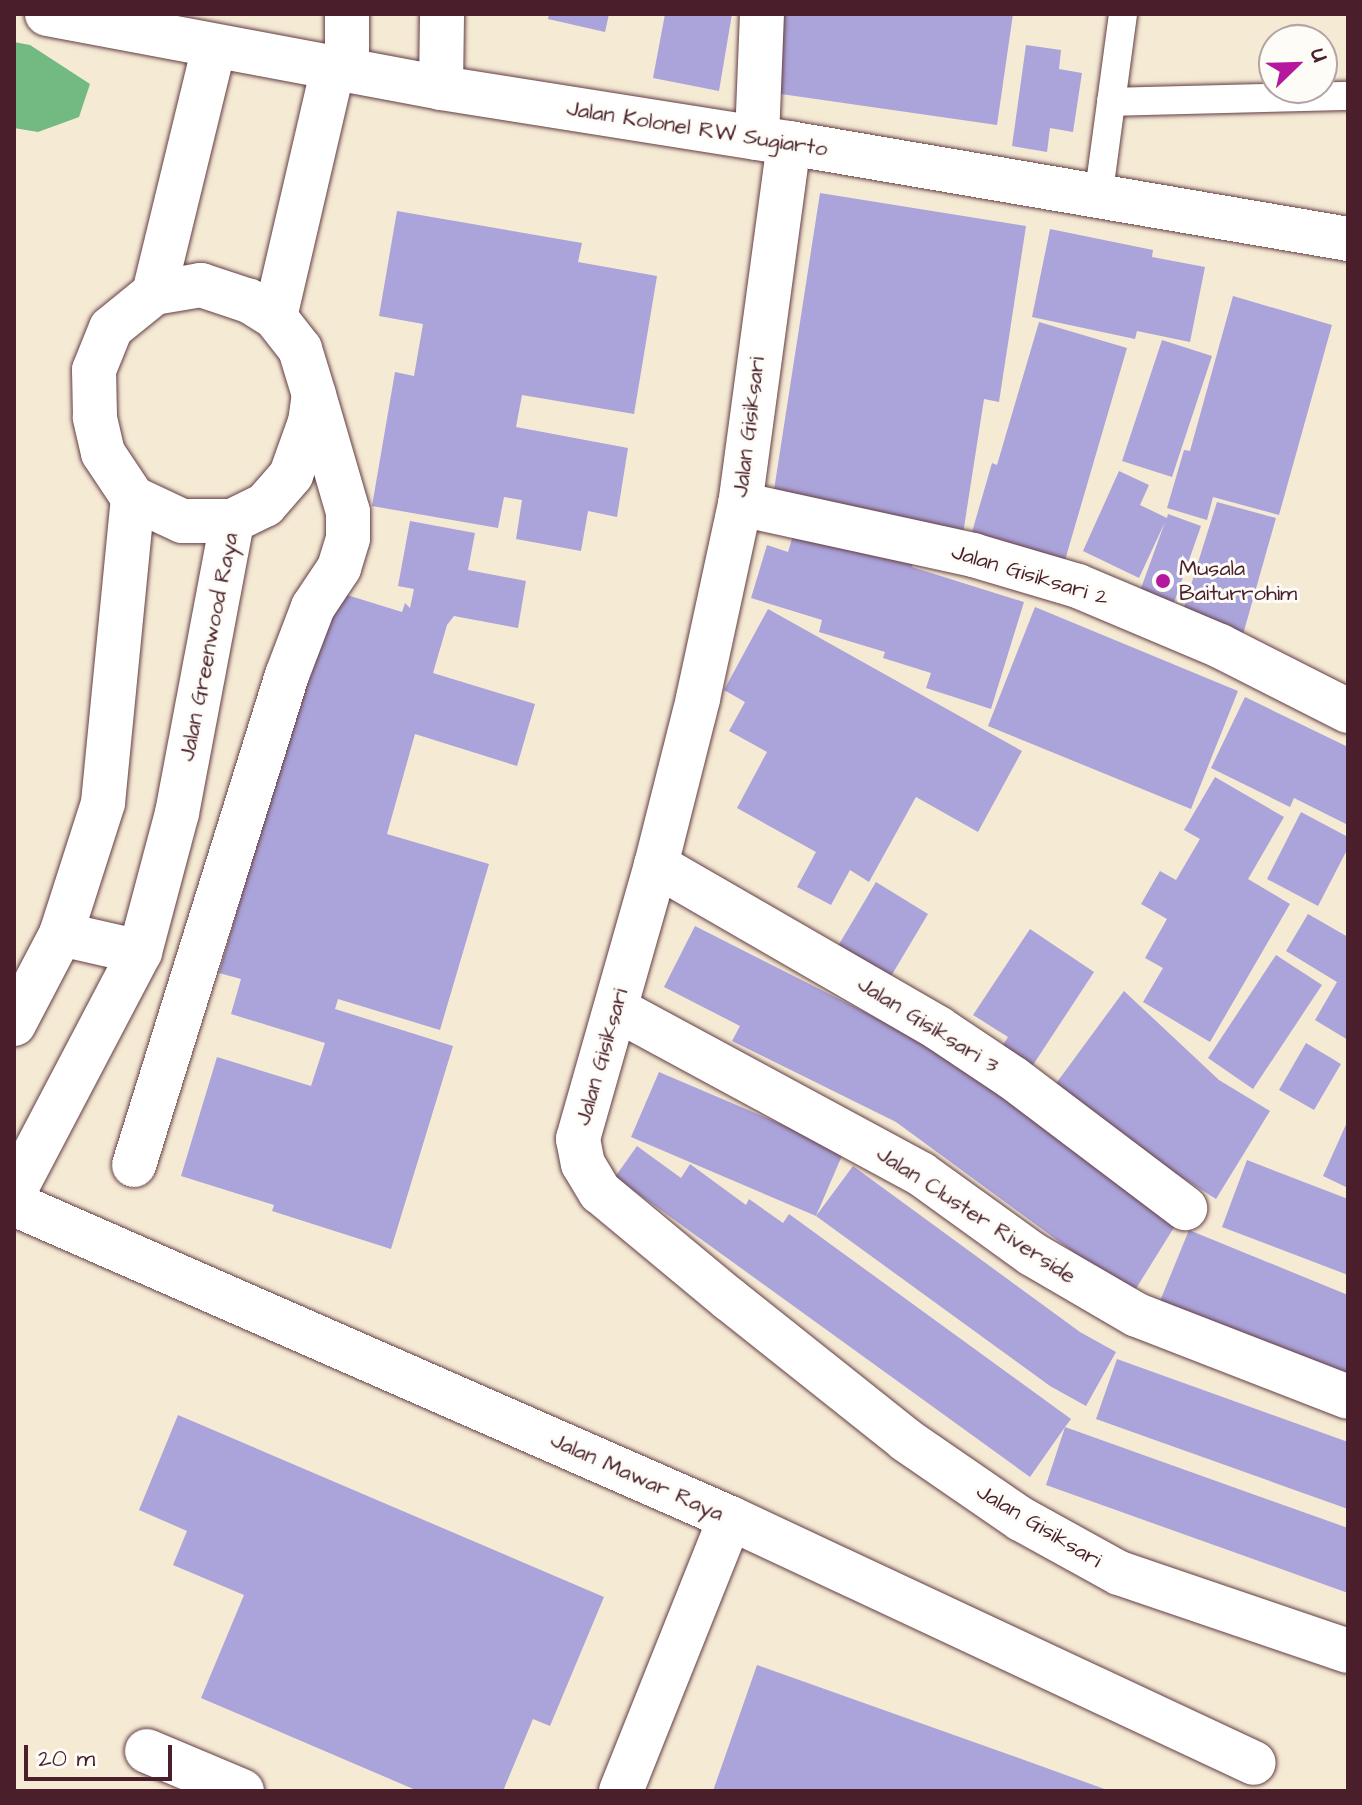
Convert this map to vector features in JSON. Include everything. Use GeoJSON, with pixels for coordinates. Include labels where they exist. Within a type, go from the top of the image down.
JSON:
{"type":"FeatureCollection","features":[{"type":"Feature","properties":{"kind":"street","name":"Jalan Kolonel RW Sugiarto"},"geometry":{"type":"LineString","coordinates":[[47,14],[441,88],[1348,239]]}},
{"type":"Feature","properties":{"kind":"street"},"geometry":{"type":"LineString","coordinates":[[232,521],[182,521],[133,498],[103,453],[95,417],[94,370],[111,328],[154,293],[201,285],[249,301],[275,317],[340,69],[347,14]]}},
{"type":"Feature","properties":{"kind":"street"},"geometry":{"type":"LineString","coordinates":[[441,88],[442,14]]}},
{"type":"Feature","properties":{"kind":"street","name":"Jalan Gisiksari"},"geometry":{"type":"LineString","coordinates":[[762,14],[773,141],[740,504],[698,699],[656,865],[578,1139],[583,1164],[600,1192],[906,1440],[1021,1519],[1119,1573],[1348,1651]]}},
{"type":"Feature","properties":{"kind":"street"},"geometry":{"type":"LineString","coordinates":[[154,293],[214,46]]}},
{"type":"Feature","properties":{"kind":"street","name":"Jalan Greenwood Raya"},"geometry":{"type":"LineString","coordinates":[[14,1192],[140,952],[177,813],[232,521],[265,505],[291,475],[310,422],[314,395],[300,349],[275,317]]}},
{"type":"Feature","properties":{"kind":"street"},"geometry":{"type":"LineString","coordinates":[[134,1165],[287,675],[313,607],[339,568],[348,538],[348,512],[314,395]]}},
{"type":"Feature","properties":{"kind":"street"},"geometry":{"type":"LineString","coordinates":[[14,1024],[61,934],[103,803],[133,498]]}},
{"type":"Feature","properties":{"kind":"street","name":"Jalan Gisiksari 2"},"geometry":{"type":"LineString","coordinates":[[740,504],[973,555],[1078,586],[1220,646],[1348,711]]}},
{"type":"Feature","properties":{"kind":"street","name":"Jalan Gisiksari 3"},"geometry":{"type":"LineString","coordinates":[[656,865],[938,1028],[1013,1078],[1185,1208]]}},
{"type":"Feature","properties":{"kind":"street"},"geometry":{"type":"LineString","coordinates":[[61,934],[140,952]]}},
{"type":"Feature","properties":{"kind":"street","name":"Jalan Cluster Riverside"},"geometry":{"type":"LineString","coordinates":[[616,1009],[921,1174],[1032,1254],[1137,1315],[1348,1397]]}},
{"type":"Feature","properties":{"kind":"street","name":"Jalan Mawar Raya"},"geometry":{"type":"LineString","coordinates":[[14,1204],[730,1518],[1254,1763]]}},
{"type":"Feature","properties":{"kind":"street"},"geometry":{"type":"LineString","coordinates":[[621,1791],[730,1518]]}},
{"type":"Feature","properties":{"kind":"street"},"geometry":{"type":"LineString","coordinates":[[147,1751],[242,1791]]}},
{"type":"Feature","properties":{"kind":"lane"},"geometry":{"type":"LineString","coordinates":[[1098,199],[1123,14]]}},
{"type":"Feature","properties":{"kind":"lane"},"geometry":{"type":"LineString","coordinates":[[1111,102],[1348,96]]}},
{"type":"Feature","properties":{"kind":"green space"},"geometry":{"type":"Polygon","coordinates":[[[14,42],[30,45],[90,84],[79,117],[38,132],[14,128],[14,42]]]}},
{"type":"Feature","properties":{"kind":"building"},"geometry":{"type":"Polygon","coordinates":[[[549,14],[609,14],[605,32],[548,19],[549,14]]]}},
{"type":"Feature","properties":{"kind":"building"},"geometry":{"type":"Polygon","coordinates":[[[665,14],[732,14],[719,91],[653,78],[665,14]]]}},
{"type":"Feature","properties":{"kind":"building"},"geometry":{"type":"Polygon","coordinates":[[[777,14],[1013,14],[997,125],[767,92],[777,14]]]}},
{"type":"Feature","properties":{"kind":"building"},"geometry":{"type":"Polygon","coordinates":[[[1026,45],[1061,50],[1059,69],[1082,73],[1073,132],[1050,128],[1047,152],[1012,146],[1026,45]]]}},
{"type":"Feature","properties":{"kind":"building"},"geometry":{"type":"Polygon","coordinates":[[[820,193],[1026,226],[999,402],[984,399],[963,534],[772,503],[820,193]]]}},
{"type":"Feature","properties":{"kind":"building"},"geometry":{"type":"Polygon","coordinates":[[[397,211],[582,243],[578,262],[657,276],[634,414],[522,395],[516,427],[628,448],[617,517],[588,511],[581,551],[516,539],[522,500],[504,497],[498,528],[372,506],[395,372],[414,376],[423,324],[379,316],[397,211]]]}},
{"type":"Feature","properties":{"kind":"building"},"geometry":{"type":"Polygon","coordinates":[[[1050,229],[1153,250],[1152,257],[1205,267],[1190,342],[1137,331],[1135,339],[1032,317],[1050,229]]]}},
{"type":"Feature","properties":{"kind":"building"},"geometry":{"type":"Polygon","coordinates":[[[1233,296],[1332,325],[1279,515],[1213,497],[1207,520],[1167,508],[1184,450],[1190,451],[1233,296]]]}},
{"type":"Feature","properties":{"kind":"building"},"geometry":{"type":"Polygon","coordinates":[[[1039,322],[1127,348],[1063,567],[970,539],[992,463],[997,465],[1039,322]]]}},
{"type":"Feature","properties":{"kind":"building"},"geometry":{"type":"Polygon","coordinates":[[[1162,340],[1212,356],[1172,477],[1122,461],[1162,340]]]}},
{"type":"Feature","properties":{"kind":"building"},"geometry":{"type":"Polygon","coordinates":[[[1119,471],[1149,485],[1140,505],[1167,518],[1168,514],[1201,526],[1170,614],[1136,602],[1165,522],[1139,578],[1083,551],[1119,471]]]}},
{"type":"Feature","properties":{"kind":"building"},"geometry":{"type":"Polygon","coordinates":[[[1217,502],[1276,518],[1242,638],[1180,620],[1217,502]]]}},
{"type":"Feature","properties":{"kind":"building"},"geometry":{"type":"Polygon","coordinates":[[[410,521],[475,533],[468,570],[526,581],[518,628],[454,616],[447,625],[433,673],[535,704],[517,766],[415,734],[387,834],[489,864],[440,1030],[338,999],[335,1009],[453,1046],[391,1249],[272,1211],[274,1205],[181,1176],[217,1057],[311,1086],[325,1043],[231,1014],[241,979],[219,973],[331,590],[402,612],[405,603],[410,608],[414,589],[398,586],[410,521]]]}},
{"type":"Feature","properties":{"kind":"building"},"geometry":{"type":"Polygon","coordinates":[[[797,522],[914,559],[912,567],[1024,602],[991,709],[926,688],[931,673],[883,658],[885,652],[819,632],[822,620],[751,598],[767,545],[788,552],[797,522]]]}},
{"type":"Feature","properties":{"kind":"building"},"geometry":{"type":"Polygon","coordinates":[[[1035,607],[1238,691],[1191,809],[988,726],[1035,607]]]}},
{"type":"Feature","properties":{"kind":"building"},"geometry":{"type":"Polygon","coordinates":[[[768,609],[1022,751],[978,832],[916,797],[869,882],[850,870],[831,905],[797,887],[816,852],[737,808],[767,752],[729,731],[745,702],[724,690],[768,609]]]}},
{"type":"Feature","properties":{"kind":"building"},"geometry":{"type":"Polygon","coordinates":[[[1245,697],[1348,747],[1348,825],[1294,798],[1290,807],[1211,768],[1245,697]]]}},
{"type":"Feature","properties":{"kind":"building"},"geometry":{"type":"Polygon","coordinates":[[[1215,777],[1284,817],[1248,879],[1290,904],[1210,1042],[1143,1002],[1163,968],[1145,958],[1167,919],[1141,904],[1160,871],[1176,880],[1200,839],[1184,830],[1215,777]]]}},
{"type":"Feature","properties":{"kind":"building"},"geometry":{"type":"Polygon","coordinates":[[[1301,812],[1348,837],[1348,848],[1318,906],[1267,879],[1301,812]]]}},
{"type":"Feature","properties":{"kind":"building"},"geometry":{"type":"Polygon","coordinates":[[[876,882],[928,914],[887,983],[835,951],[876,882]]]}},
{"type":"Feature","properties":{"kind":"building"},"geometry":{"type":"Polygon","coordinates":[[[1308,914],[1348,937],[1348,1040],[1315,1020],[1337,982],[1286,951],[1308,914]]]}},
{"type":"Feature","properties":{"kind":"building"},"geometry":{"type":"Polygon","coordinates":[[[695,926],[940,1050],[1178,1221],[1132,1295],[896,1122],[732,1041],[740,1026],[664,987],[695,926]]]}},
{"type":"Feature","properties":{"kind":"building"},"geometry":{"type":"Polygon","coordinates":[[[1030,929],[1094,972],[1031,1068],[1001,1048],[1008,1037],[973,1015],[1030,929]]]}},
{"type":"Feature","properties":{"kind":"building"},"geometry":{"type":"Polygon","coordinates":[[[1276,955],[1322,985],[1253,1089],[1208,1058],[1276,955]]]}},
{"type":"Feature","properties":{"kind":"building"},"geometry":{"type":"Polygon","coordinates":[[[1124,991],[1219,1080],[1270,1111],[1216,1199],[1049,1093],[1124,991]]]}},
{"type":"Feature","properties":{"kind":"building"},"geometry":{"type":"Polygon","coordinates":[[[1306,1043],[1341,1064],[1314,1110],[1279,1090],[1306,1043]]]}},
{"type":"Feature","properties":{"kind":"building"},"geometry":{"type":"Polygon","coordinates":[[[659,1072],[844,1151],[816,1216],[631,1137],[659,1072]]]}},
{"type":"Feature","properties":{"kind":"building"},"geometry":{"type":"Polygon","coordinates":[[[1348,1120],[1348,1188],[1323,1176],[1348,1120]]]}},
{"type":"Feature","properties":{"kind":"building"},"geometry":{"type":"Polygon","coordinates":[[[637,1146],[681,1178],[690,1164],[746,1205],[749,1199],[783,1223],[789,1214],[1071,1419],[1030,1477],[615,1177],[637,1146]]]}},
{"type":"Feature","properties":{"kind":"building"},"geometry":{"type":"Polygon","coordinates":[[[1247,1160],[1348,1199],[1348,1275],[1222,1227],[1247,1160]]]}},
{"type":"Feature","properties":{"kind":"building"},"geometry":{"type":"Polygon","coordinates":[[[853,1166],[1080,1332],[1116,1352],[1086,1406],[1050,1386],[816,1216],[853,1166]]]}},
{"type":"Feature","properties":{"kind":"building"},"geometry":{"type":"Polygon","coordinates":[[[1189,1230],[1348,1295],[1348,1379],[1160,1301],[1189,1230]]]}},
{"type":"Feature","properties":{"kind":"building"},"geometry":{"type":"Polygon","coordinates":[[[1117,1359],[1348,1442],[1348,1509],[1096,1419],[1117,1359]]]}},
{"type":"Feature","properties":{"kind":"building"},"geometry":{"type":"Polygon","coordinates":[[[178,1415],[604,1597],[550,1726],[533,1719],[503,1791],[418,1791],[201,1698],[244,1595],[173,1565],[187,1531],[139,1510],[178,1415]]]}},
{"type":"Feature","properties":{"kind":"building"},"geometry":{"type":"Polygon","coordinates":[[[1065,1427],[1348,1528],[1348,1593],[1046,1485],[1065,1427]]]}},
{"type":"Feature","properties":{"kind":"building"},"geometry":{"type":"Polygon","coordinates":[[[757,1665],[1013,1756],[1110,1791],[713,1791],[757,1665]]]}},
{"type":"Feature","properties":{"kind":"place","name":"Musala Baiturrohim"},"geometry":{"type":"Point","coordinates":[1163,581]}}]}
